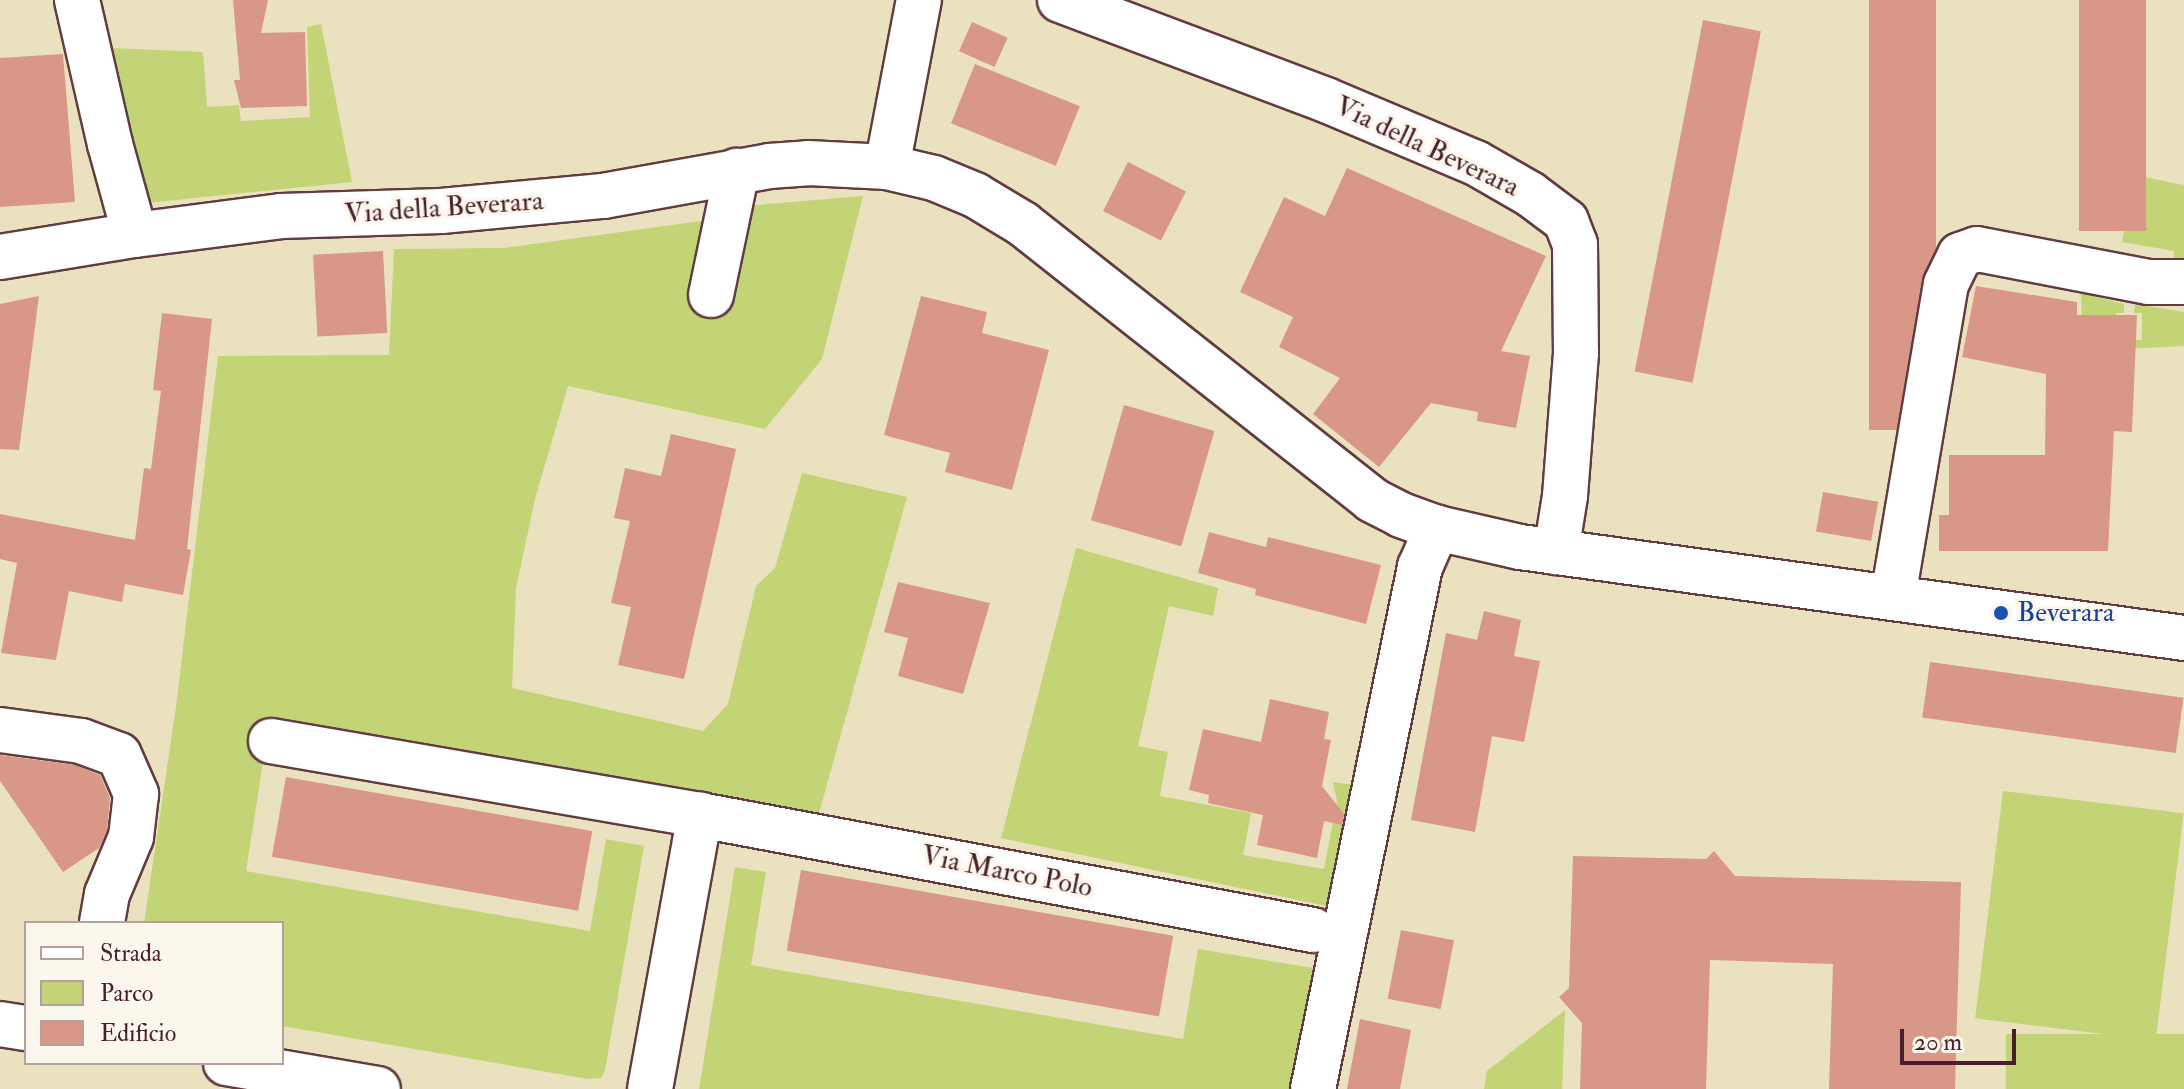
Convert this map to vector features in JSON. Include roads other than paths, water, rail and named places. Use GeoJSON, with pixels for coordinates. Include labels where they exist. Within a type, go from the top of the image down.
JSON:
{"type":"FeatureCollection","features":[{"type":"Feature","properties":{"kind":"street"},"geometry":{"type":"LineString","coordinates":[[77,0],[106,130],[135,235]]}},
{"type":"Feature","properties":{"kind":"street"},"geometry":{"type":"LineString","coordinates":[[887,167],[919,0]]}},
{"type":"Feature","properties":{"kind":"street","name":"Via della Beverara"},"geometry":{"type":"LineString","coordinates":[[1060,0],[1326,100],[1476,163],[1530,194],[1566,221],[1575,244],[1576,353],[1565,496],[1556,552]]}},
{"type":"Feature","properties":{"kind":"street","name":"Via della Beverara"},"geometry":{"type":"LineString","coordinates":[[0,257],[281,216],[441,211],[603,196],[737,171],[808,163],[887,167],[934,178],[961,189],[1023,224],[1372,500],[1437,528],[1556,552],[2184,638]]}},
{"type":"Feature","properties":{"kind":"street"},"geometry":{"type":"LineString","coordinates":[[711,295],[737,171]]}},
{"type":"Feature","properties":{"kind":"street"},"geometry":{"type":"LineString","coordinates":[[1893,597],[1946,284],[1960,255],[1977,249],[2148,282],[2184,282]]}},
{"type":"Feature","properties":{"kind":"street"},"geometry":{"type":"LineString","coordinates":[[1313,1089],[1420,567],[1437,528]]}},
{"type":"Feature","properties":{"kind":"street"},"geometry":{"type":"LineString","coordinates":[[0,730],[81,741],[119,755],[136,794],[131,837],[107,894],[102,921]]}},
{"type":"Feature","properties":{"kind":"street","name":"Via Marco Polo"},"geometry":{"type":"LineString","coordinates":[[271,741],[700,815],[1313,930]]}},
{"type":"Feature","properties":{"kind":"street"},"geometry":{"type":"LineString","coordinates":[[650,1089],[700,815]]}},
{"type":"Feature","properties":{"kind":"street"},"geometry":{"type":"LineString","coordinates":[[0,1024],[24,1028]]}},
{"type":"Feature","properties":{"kind":"street"},"geometry":{"type":"LineString","coordinates":[[238,1065],[378,1089]]}},
{"type":"Feature","properties":{"kind":"place","name":"Beverara"},"geometry":{"type":"Point","coordinates":[2001,613]}}]}
